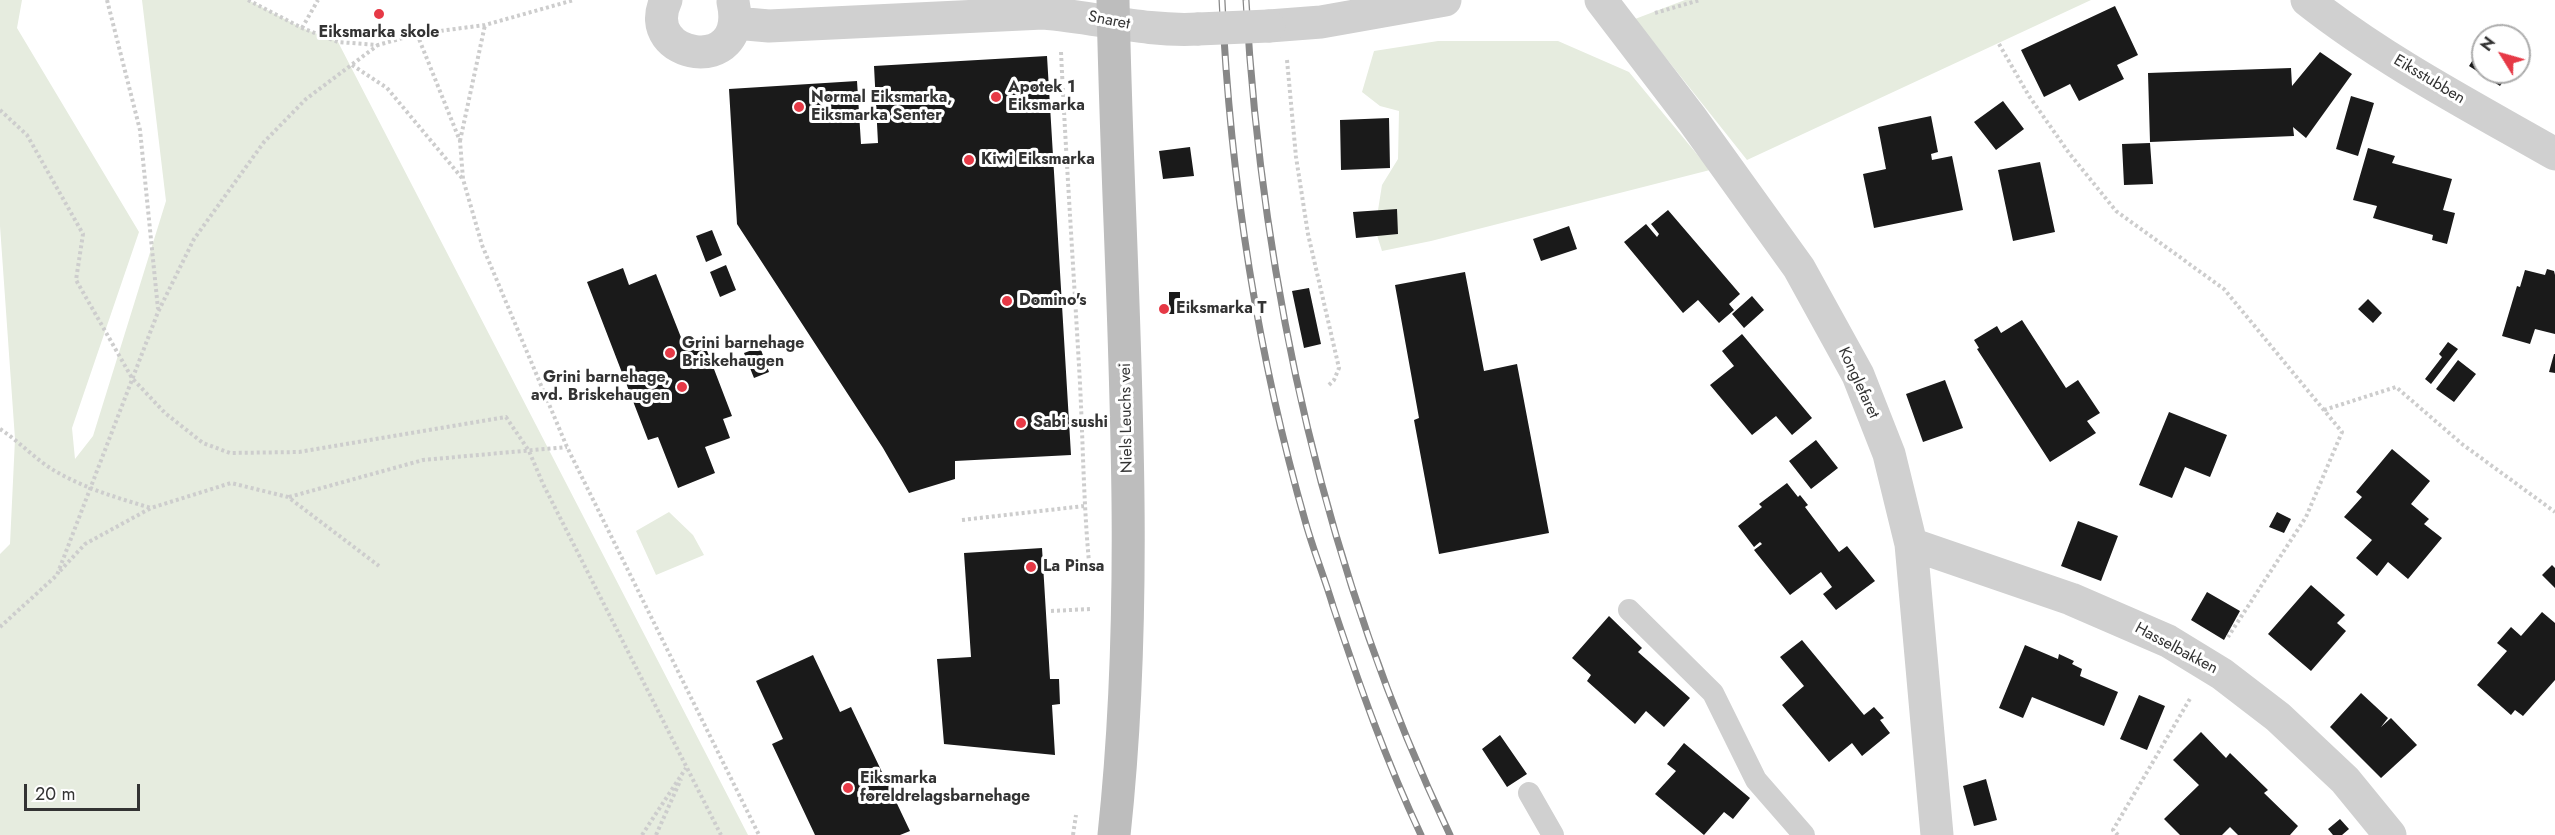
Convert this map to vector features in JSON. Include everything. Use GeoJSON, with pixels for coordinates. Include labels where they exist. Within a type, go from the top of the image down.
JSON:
{"type":"FeatureCollection","features":[{"type":"Feature","properties":{"kind":"street"},"geometry":{"type":"LineString","coordinates":[[666,0],[662,22],[668,36],[679,47],[690,52],[702,53],[714,50],[725,43],[734,31],[734,11]]}},
{"type":"Feature","properties":{"kind":"street","name":"Snaret"},"geometry":{"type":"LineString","coordinates":[[734,11],[769,26],[1043,13],[1080,15],[1113,11],[1152,29],[1198,29],[1321,22],[1445,0]]}},
{"type":"Feature","properties":{"kind":"street","name":"Konglefaret"},"geometry":{"type":"LineString","coordinates":[[1601,0],[1692,119],[1799,268],[1858,375],[1889,454],[1911,544],[1937,835]]}},
{"type":"Feature","properties":{"kind":"street","name":"Eiksstubben"},"geometry":{"type":"LineString","coordinates":[[2307,0],[2431,83],[2555,154]]}},
{"type":"Feature","properties":{"kind":"street","name":"Niels Leuchs vei"},"geometry":{"type":"LineString","coordinates":[[1113,11],[1128,453],[1126,627],[1120,776],[1114,835]]}},
{"type":"Feature","properties":{"kind":"street","name":"Hasselbakken"},"geometry":{"type":"LineString","coordinates":[[1911,544],[2071,599],[2168,641],[2209,666],[2278,717],[2345,780],[2390,835]]}},
{"type":"Feature","properties":{"kind":"lane"},"geometry":{"type":"LineString","coordinates":[[1629,610],[1713,693],[1756,780],[1804,835]]}},
{"type":"Feature","properties":{"kind":"lane"},"geometry":{"type":"LineString","coordinates":[[1528,793],[1553,835]]}},
{"type":"Feature","properties":{"kind":"path"},"geometry":{"type":"LineString","coordinates":[[107,0],[140,130],[158,312]]}},
{"type":"Feature","properties":{"kind":"path"},"geometry":{"type":"LineString","coordinates":[[248,0],[302,28],[338,42],[378,45],[417,34],[485,25],[574,0]]}},
{"type":"Feature","properties":{"kind":"path"},"geometry":{"type":"LineString","coordinates":[[302,28],[318,0]]}},
{"type":"Feature","properties":{"kind":"path"},"geometry":{"type":"LineString","coordinates":[[485,25],[460,141],[463,179],[482,245],[567,447],[759,835]]}},
{"type":"Feature","properties":{"kind":"path"},"geometry":{"type":"LineString","coordinates":[[417,34],[460,141]]}},
{"type":"Feature","properties":{"kind":"path"},"geometry":{"type":"LineString","coordinates":[[1060,44],[1089,564]]}},
{"type":"Feature","properties":{"kind":"path"},"geometry":{"type":"LineString","coordinates":[[1999,44],[2029,96],[2069,153],[2116,211],[2224,289],[2342,432],[2306,517],[2209,666],[2113,830],[2118,835]]}},
{"type":"Feature","properties":{"kind":"path"},"geometry":{"type":"LineString","coordinates":[[57,575],[158,312],[194,239],[264,142],[306,99],[378,45]]}},
{"type":"Feature","properties":{"kind":"path"},"geometry":{"type":"LineString","coordinates":[[1287,58],[1296,157],[1308,234],[1339,368],[1329,385]]}},
{"type":"Feature","properties":{"kind":"path"},"geometry":{"type":"LineString","coordinates":[[352,65],[387,88],[463,179]]}},
{"type":"Feature","properties":{"kind":"path"},"geometry":{"type":"LineString","coordinates":[[1063,103],[1086,101]]}},
{"type":"Feature","properties":{"kind":"path"},"geometry":{"type":"LineString","coordinates":[[0,110],[27,135],[83,234],[76,280],[132,378],[165,413],[203,443],[230,453],[299,452],[506,417],[529,451],[543,484],[721,835]]}},
{"type":"Feature","properties":{"kind":"path"},"geometry":{"type":"LineString","coordinates":[[2324,411],[2396,387],[2462,444],[2555,512]]}},
{"type":"Feature","properties":{"kind":"path"},"geometry":{"type":"LineString","coordinates":[[0,429],[53,470],[91,490],[151,508]]}},
{"type":"Feature","properties":{"kind":"path"},"geometry":{"type":"LineString","coordinates":[[288,497],[423,460],[567,447]]}},
{"type":"Feature","properties":{"kind":"path"},"geometry":{"type":"LineString","coordinates":[[0,627],[57,575],[85,544],[151,508],[231,483],[288,497],[379,566]]}},
{"type":"Feature","properties":{"kind":"path"},"geometry":{"type":"LineString","coordinates":[[962,520],[1084,506]]}},
{"type":"Feature","properties":{"kind":"path"},"geometry":{"type":"LineString","coordinates":[[1090,598],[1091,619]]}},
{"type":"Feature","properties":{"kind":"path"},"geometry":{"type":"LineString","coordinates":[[1051,612],[1090,609]]}},
{"type":"Feature","properties":{"kind":"path"},"geometry":{"type":"LineString","coordinates":[[642,835],[686,767]]}},
{"type":"Feature","properties":{"kind":"path"},"geometry":{"type":"LineString","coordinates":[[656,835],[686,767]]}},
{"type":"Feature","properties":{"kind":"shaded area"},"geometry":{"type":"Polygon","coordinates":[[[0,0],[22,0],[17,28],[139,232],[72,428],[75,459],[93,436],[166,201],[142,0],[248,0],[302,28],[338,42],[748,835],[0,835],[0,554],[10,544],[15,439],[0,226],[0,0]]]}},
{"type":"Feature","properties":{"kind":"shaded area"},"geometry":{"type":"Polygon","coordinates":[[[1685,0],[2091,0],[1747,160],[1635,19],[1685,0]]]}},
{"type":"Feature","properties":{"kind":"shaded area"},"geometry":{"type":"Polygon","coordinates":[[[1438,41],[1558,41],[1629,72],[1710,170],[1431,241],[1382,251],[1375,229],[1382,185],[1398,159],[1399,111],[1380,106],[1362,92],[1374,51],[1438,41]]]}},
{"type":"Feature","properties":{"kind":"shaded area"},"geometry":{"type":"Polygon","coordinates":[[[669,512],[693,535],[704,555],[656,575],[636,531],[669,512]]]}},
{"type":"Feature","properties":{"kind":"building"},"geometry":{"type":"Polygon","coordinates":[[[2115,6],[2138,55],[2117,65],[2124,79],[2079,101],[2070,84],[2044,97],[2021,50],[2115,6]]]}},
{"type":"Feature","properties":{"kind":"building"},"geometry":{"type":"Polygon","coordinates":[[[2320,52],[2352,74],[2306,138],[2293,127],[2294,136],[2150,142],[2148,73],[2291,68],[2292,86],[2320,52]]]}},
{"type":"Feature","properties":{"kind":"building"},"geometry":{"type":"Polygon","coordinates":[[[1047,56],[1071,455],[955,461],[955,479],[909,493],[883,448],[737,224],[729,89],[857,81],[861,144],[878,143],[874,66],[1047,56]]]}},
{"type":"Feature","properties":{"kind":"building"},"geometry":{"type":"Polygon","coordinates":[[[2351,96],[2374,103],[2358,156],[2336,149],[2351,96]]]}},
{"type":"Feature","properties":{"kind":"building"},"geometry":{"type":"Polygon","coordinates":[[[2003,101],[2024,129],[1996,150],[1974,122],[2003,101]]]}},
{"type":"Feature","properties":{"kind":"building"},"geometry":{"type":"Polygon","coordinates":[[[1931,116],[1938,152],[1931,154],[1932,160],[1952,156],[1963,210],[1874,228],[1863,174],[1886,169],[1878,127],[1931,116]]]}},
{"type":"Feature","properties":{"kind":"building"},"geometry":{"type":"Polygon","coordinates":[[[1389,118],[1390,168],[1341,170],[1340,120],[1389,118]]]}},
{"type":"Feature","properties":{"kind":"building"},"geometry":{"type":"Polygon","coordinates":[[[2150,143],[2153,184],[2124,185],[2122,144],[2150,143]]]}},
{"type":"Feature","properties":{"kind":"building"},"geometry":{"type":"Polygon","coordinates":[[[1190,147],[1194,176],[1163,179],[1159,151],[1190,147]]]}},
{"type":"Feature","properties":{"kind":"building"},"geometry":{"type":"Polygon","coordinates":[[[2368,148],[2395,156],[2392,163],[2452,179],[2443,210],[2455,213],[2447,244],[2432,240],[2433,235],[2373,218],[2377,206],[2353,200],[2368,148]]]}},
{"type":"Feature","properties":{"kind":"building"},"geometry":{"type":"Polygon","coordinates":[[[2040,162],[2055,232],[2013,241],[1998,170],[2040,162]]]}},
{"type":"Feature","properties":{"kind":"building"},"geometry":{"type":"Polygon","coordinates":[[[1397,209],[1398,234],[1356,238],[1353,212],[1397,209]]]}},
{"type":"Feature","properties":{"kind":"building"},"geometry":{"type":"Polygon","coordinates":[[[1668,210],[1740,294],[1729,304],[1734,310],[1719,323],[1698,300],[1683,313],[1624,242],[1646,224],[1657,237],[1659,234],[1651,224],[1668,210]]]}},
{"type":"Feature","properties":{"kind":"building"},"geometry":{"type":"Polygon","coordinates":[[[1569,226],[1577,249],[1541,261],[1533,239],[1569,226]]]}},
{"type":"Feature","properties":{"kind":"building"},"geometry":{"type":"Polygon","coordinates":[[[712,230],[722,255],[706,262],[696,236],[712,230]]]}},
{"type":"Feature","properties":{"kind":"building"},"geometry":{"type":"Polygon","coordinates":[[[726,265],[736,290],[720,297],[710,272],[726,265]]]}},
{"type":"Feature","properties":{"kind":"building"},"geometry":{"type":"Polygon","coordinates":[[[623,268],[629,285],[656,274],[686,350],[704,343],[732,416],[723,419],[730,438],[705,447],[715,473],[678,488],[658,437],[648,440],[587,282],[623,268]]]}},
{"type":"Feature","properties":{"kind":"building"},"geometry":{"type":"Polygon","coordinates":[[[2547,269],[2554,271],[2555,275],[2555,334],[2535,329],[2530,344],[2502,336],[2517,286],[2520,287],[2525,270],[2545,275],[2547,269]]]}},
{"type":"Feature","properties":{"kind":"building"},"geometry":{"type":"Polygon","coordinates":[[[1465,272],[1484,371],[1517,364],[1549,533],[1439,554],[1414,420],[1419,418],[1395,285],[1465,272]]]}},
{"type":"Feature","properties":{"kind":"building"},"geometry":{"type":"Polygon","coordinates":[[[1309,288],[1321,344],[1304,348],[1292,291],[1309,288]]]}},
{"type":"Feature","properties":{"kind":"building"},"geometry":{"type":"Polygon","coordinates":[[[1169,292],[1180,292],[1180,314],[1169,314],[1169,292]]]}},
{"type":"Feature","properties":{"kind":"building"},"geometry":{"type":"Polygon","coordinates":[[[1752,296],[1764,310],[1744,328],[1732,314],[1752,296]]]}},
{"type":"Feature","properties":{"kind":"building"},"geometry":{"type":"Polygon","coordinates":[[[2368,299],[2382,313],[2373,323],[2358,309],[2368,299]]]}},
{"type":"Feature","properties":{"kind":"building"},"geometry":{"type":"Polygon","coordinates":[[[2022,320],[2066,388],[2078,380],[2100,413],[2087,421],[2096,433],[2050,462],[1977,349],[1979,348],[1974,340],[1997,326],[2001,333],[2022,320]]]}},
{"type":"Feature","properties":{"kind":"building"},"geometry":{"type":"Polygon","coordinates":[[[1742,334],[1812,418],[1792,435],[1776,416],[1752,435],[1710,385],[1734,366],[1722,351],[1742,334]]]}},
{"type":"Feature","properties":{"kind":"building"},"geometry":{"type":"Polygon","coordinates":[[[2448,342],[2458,349],[2431,384],[2425,379],[2442,357],[2439,354],[2448,342]]]}},
{"type":"Feature","properties":{"kind":"building"},"geometry":{"type":"Polygon","coordinates":[[[760,347],[769,372],[754,378],[744,353],[760,347]]]}},
{"type":"Feature","properties":{"kind":"building"},"geometry":{"type":"Polygon","coordinates":[[[2555,354],[2555,373],[2549,372],[2555,354]]]}},
{"type":"Feature","properties":{"kind":"building"},"geometry":{"type":"Polygon","coordinates":[[[2458,360],[2476,374],[2454,402],[2436,389],[2458,360]]]}},
{"type":"Feature","properties":{"kind":"building"},"geometry":{"type":"Polygon","coordinates":[[[1945,380],[1963,428],[1923,442],[1906,394],[1945,380]]]}},
{"type":"Feature","properties":{"kind":"building"},"geometry":{"type":"Polygon","coordinates":[[[2169,412],[2227,435],[2210,477],[2185,467],[2172,498],[2139,485],[2169,412]]]}},
{"type":"Feature","properties":{"kind":"building"},"geometry":{"type":"Polygon","coordinates":[[[1816,440],[1838,468],[1811,489],[1789,461],[1816,440]]]}},
{"type":"Feature","properties":{"kind":"building"},"geometry":{"type":"Polygon","coordinates":[[[2392,449],[2430,481],[2411,504],[2429,519],[2424,524],[2442,538],[2408,579],[2388,562],[2377,576],[2356,558],[2372,540],[2344,517],[2362,497],[2356,492],[2392,449]]]}},
{"type":"Feature","properties":{"kind":"building"},"geometry":{"type":"Polygon","coordinates":[[[1787,483],[1808,505],[1805,507],[1839,552],[1847,546],[1875,581],[1836,610],[1823,594],[1832,587],[1821,572],[1790,595],[1754,550],[1762,544],[1760,542],[1754,547],[1738,526],[1762,507],[1759,504],[1787,483]]]}},
{"type":"Feature","properties":{"kind":"building"},"geometry":{"type":"Polygon","coordinates":[[[2277,512],[2291,519],[2284,533],[2269,527],[2277,512]]]}},
{"type":"Feature","properties":{"kind":"building"},"geometry":{"type":"Polygon","coordinates":[[[2078,521],[2118,536],[2101,581],[2061,566],[2078,521]]]}},
{"type":"Feature","properties":{"kind":"building"},"geometry":{"type":"Polygon","coordinates":[[[1042,548],[1050,679],[1059,679],[1060,704],[1052,705],[1055,755],[944,744],[937,659],[971,657],[964,553],[1042,548]]]}},
{"type":"Feature","properties":{"kind":"building"},"geometry":{"type":"Polygon","coordinates":[[[2552,565],[2555,568],[2555,588],[2542,575],[2552,565]]]}},
{"type":"Feature","properties":{"kind":"building"},"geometry":{"type":"Polygon","coordinates":[[[2311,585],[2345,615],[2337,623],[2346,631],[2311,671],[2268,634],[2311,585]]]}},
{"type":"Feature","properties":{"kind":"building"},"geometry":{"type":"Polygon","coordinates":[[[2207,592],[2240,611],[2224,640],[2191,620],[2207,592]]]}},
{"type":"Feature","properties":{"kind":"building"},"geometry":{"type":"Polygon","coordinates":[[[2542,612],[2555,623],[2555,680],[2523,716],[2515,710],[2511,715],[2477,685],[2507,651],[2497,643],[2511,627],[2521,636],[2542,612]]]}},
{"type":"Feature","properties":{"kind":"building"},"geometry":{"type":"Polygon","coordinates":[[[1609,616],[1642,648],[1638,652],[1690,698],[1664,727],[1646,711],[1635,724],[1587,681],[1591,675],[1572,658],[1609,616]]]}},
{"type":"Feature","properties":{"kind":"building"},"geometry":{"type":"Polygon","coordinates":[[[1802,640],[1864,715],[1874,707],[1884,718],[1880,720],[1890,733],[1862,756],[1852,743],[1829,762],[1782,705],[1804,686],[1780,657],[1802,640]]]}},
{"type":"Feature","properties":{"kind":"building"},"geometry":{"type":"Polygon","coordinates":[[[2025,645],[2058,659],[2059,654],[2074,661],[2072,664],[2082,669],[2080,676],[2118,692],[2104,726],[2032,697],[2023,718],[1999,708],[2025,645]]]}},
{"type":"Feature","properties":{"kind":"building"},"geometry":{"type":"Polygon","coordinates":[[[813,655],[840,712],[851,707],[910,831],[900,835],[815,835],[772,744],[783,739],[756,681],[813,655]]]}},
{"type":"Feature","properties":{"kind":"building"},"geometry":{"type":"Polygon","coordinates":[[[2361,693],[2388,718],[2381,727],[2391,718],[2417,745],[2381,778],[2330,727],[2361,693]]]}},
{"type":"Feature","properties":{"kind":"building"},"geometry":{"type":"Polygon","coordinates":[[[2139,695],[2165,706],[2147,750],[2120,739],[2139,695]]]}},
{"type":"Feature","properties":{"kind":"building"},"geometry":{"type":"Polygon","coordinates":[[[2201,732],[2226,758],[2230,753],[2268,790],[2264,793],[2298,826],[2290,835],[2238,835],[2230,827],[2222,835],[2180,835],[2164,819],[2199,785],[2173,760],[2201,732]]]}},
{"type":"Feature","properties":{"kind":"building"},"geometry":{"type":"Polygon","coordinates":[[[1500,735],[1527,774],[1507,787],[1482,749],[1500,735]]]}},
{"type":"Feature","properties":{"kind":"building"},"geometry":{"type":"Polygon","coordinates":[[[1684,743],[1750,798],[1733,819],[1724,812],[1704,835],[1655,794],[1676,771],[1667,764],[1684,743]]]}},
{"type":"Feature","properties":{"kind":"building"},"geometry":{"type":"Polygon","coordinates":[[[1986,779],[1997,820],[1974,826],[1963,786],[1986,779]]]}},
{"type":"Feature","properties":{"kind":"building"},"geometry":{"type":"Polygon","coordinates":[[[2340,819],[2349,829],[2342,835],[2333,835],[2328,829],[2340,819]]]}},
{"type":"Feature","properties":{"kind":"railway"},"geometry":{"type":"LineString","coordinates":[[1222,0],[1239,198],[1273,395],[1309,534],[1385,751],[1421,835]]}},
{"type":"Feature","properties":{"kind":"railway"},"geometry":{"type":"LineString","coordinates":[[1246,0],[1254,107],[1267,215],[1285,322],[1308,428],[1335,532],[1368,635],[1406,736],[1450,835]]}},
{"type":"Feature","properties":{"kind":"place","name":"Eiksmarka skole"},"geometry":{"type":"Point","coordinates":[379,14]}},
{"type":"Feature","properties":{"kind":"place","name":"Apotek 1 Eiksmarka"},"geometry":{"type":"Point","coordinates":[996,97]}},
{"type":"Feature","properties":{"kind":"place","name":"Normal Eiksmarka, Eiksmarka Senter"},"geometry":{"type":"Point","coordinates":[799,107]}},
{"type":"Feature","properties":{"kind":"place","name":"Kiwi Eiksmarka"},"geometry":{"type":"Point","coordinates":[969,160]}},
{"type":"Feature","properties":{"kind":"place","name":"Domino's"},"geometry":{"type":"Point","coordinates":[1007,301]}},
{"type":"Feature","properties":{"kind":"place","name":"Eiksmarka T"},"geometry":{"type":"Point","coordinates":[1164,309]}},
{"type":"Feature","properties":{"kind":"place","name":"Grini barnehage Briskehaugen"},"geometry":{"type":"Point","coordinates":[670,353]}},
{"type":"Feature","properties":{"kind":"place","name":"Grini barnehage, avd. Briskehaugen"},"geometry":{"type":"Point","coordinates":[682,387]}},
{"type":"Feature","properties":{"kind":"place","name":"Sabi sushi"},"geometry":{"type":"Point","coordinates":[1021,423]}},
{"type":"Feature","properties":{"kind":"place","name":"La Pinsa"},"geometry":{"type":"Point","coordinates":[1031,567]}},
{"type":"Feature","properties":{"kind":"place","name":"Eiksmarka foreldrelagsbarnehage"},"geometry":{"type":"Point","coordinates":[848,788]}}]}
